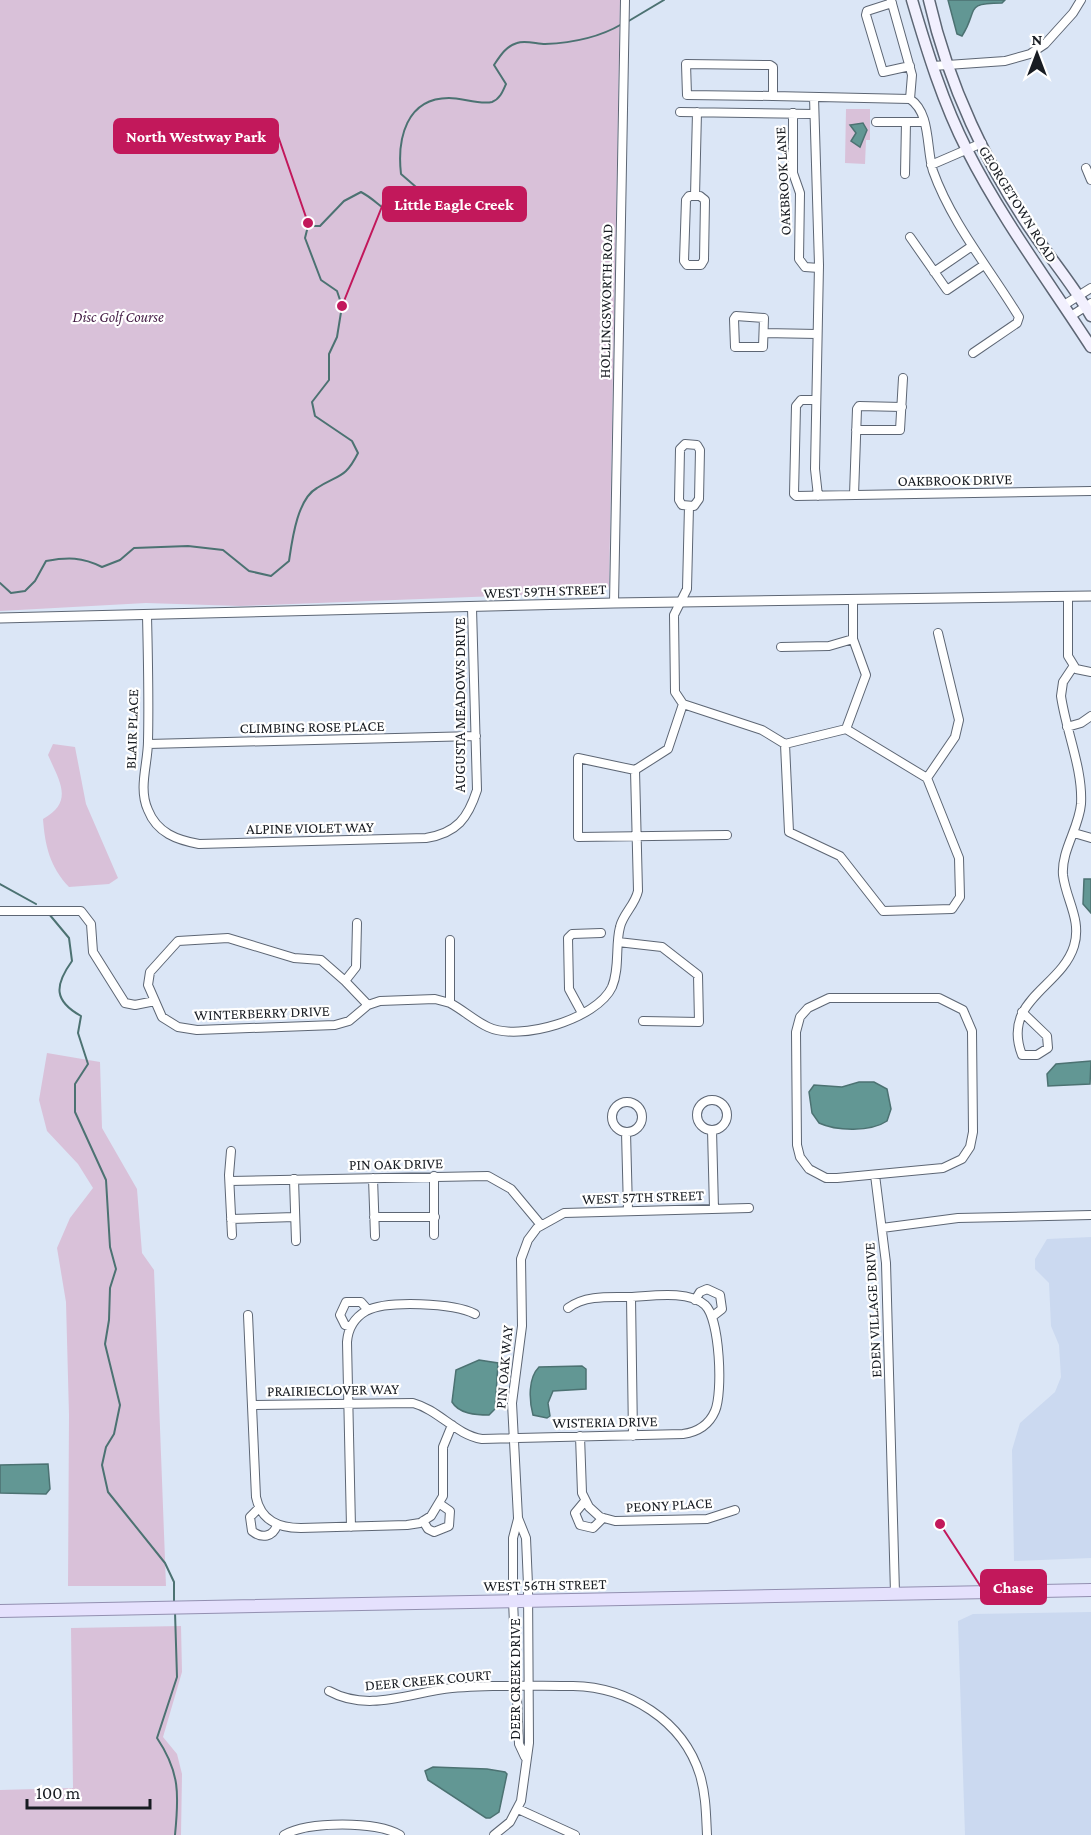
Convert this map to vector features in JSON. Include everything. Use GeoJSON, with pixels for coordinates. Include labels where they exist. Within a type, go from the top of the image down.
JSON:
{"type":"FeatureCollection","features":[{"type":"Feature","properties":{"kind":"main road","name":"GEORGETOWN ROAD"},"geometry":{"type":"LineString","coordinates":[[912,0],[933,66],[967,150],[996,202],[1091,347]]}},
{"type":"Feature","properties":{"kind":"main road","name":"GEORGETOWN ROAD"},"geometry":{"type":"LineString","coordinates":[[928,0],[950,66],[982,144],[1036,237],[1089,308]]}},
{"type":"Feature","properties":{"kind":"main road","name":"WEST 56TH STREET"},"geometry":{"type":"LineString","coordinates":[[0,1611],[1091,1590]]}},
{"type":"Feature","properties":{"kind":"street","name":"HOLLINGSWORTH ROAD"},"geometry":{"type":"LineString","coordinates":[[614,603],[625,0]]}},
{"type":"Feature","properties":{"kind":"street"},"geometry":{"type":"LineString","coordinates":[[933,66],[1005,61],[1033,53],[1052,36],[1080,0]]}},
{"type":"Feature","properties":{"kind":"street"},"geometry":{"type":"LineString","coordinates":[[910,66],[883,72],[866,15],[867,11],[892,2],[910,66],[913,80],[910,99]]}},
{"type":"Feature","properties":{"kind":"street"},"geometry":{"type":"LineString","coordinates":[[773,96],[773,67],[770,64],[685,65],[687,95],[910,99],[919,106],[932,165],[972,246],[1019,320],[973,353]]}},
{"type":"Feature","properties":{"kind":"street"},"geometry":{"type":"LineString","coordinates":[[814,97],[819,268],[815,469],[818,496],[794,494],[796,404],[801,400],[816,400]]}},
{"type":"Feature","properties":{"kind":"street"},"geometry":{"type":"LineString","coordinates":[[680,112],[814,114]]}},
{"type":"Feature","properties":{"kind":"street"},"geometry":{"type":"LineString","coordinates":[[695,195],[698,112]]}},
{"type":"Feature","properties":{"kind":"street","name":"OAKBROOK LANE"},"geometry":{"type":"LineString","coordinates":[[794,113],[793,176],[800,193],[799,259],[805,267],[819,268]]}},
{"type":"Feature","properties":{"kind":"street"},"geometry":{"type":"LineString","coordinates":[[876,122],[924,122]]}},
{"type":"Feature","properties":{"kind":"street"},"geometry":{"type":"LineString","coordinates":[[905,174],[906,122]]}},
{"type":"Feature","properties":{"kind":"street"},"geometry":{"type":"LineString","coordinates":[[932,165],[982,144]]}},
{"type":"Feature","properties":{"kind":"street"},"geometry":{"type":"LineString","coordinates":[[1086,168],[1091,180]]}},
{"type":"Feature","properties":{"kind":"street"},"geometry":{"type":"LineString","coordinates":[[695,195],[705,200],[704,260],[700,265],[687,265],[684,260],[686,200],[689,196],[695,195]]}},
{"type":"Feature","properties":{"kind":"street"},"geometry":{"type":"LineString","coordinates":[[910,237],[948,290],[984,265]]}},
{"type":"Feature","properties":{"kind":"street"},"geometry":{"type":"LineString","coordinates":[[934,272],[972,246]]}},
{"type":"Feature","properties":{"kind":"street"},"geometry":{"type":"LineString","coordinates":[[1064,305],[1091,288]]}},
{"type":"Feature","properties":{"kind":"street"},"geometry":{"type":"LineString","coordinates":[[1071,316],[1089,308]]}},
{"type":"Feature","properties":{"kind":"street"},"geometry":{"type":"LineString","coordinates":[[763,317],[764,333],[763,347],[735,347],[734,318],[763,317]]}},
{"type":"Feature","properties":{"kind":"street"},"geometry":{"type":"LineString","coordinates":[[764,333],[818,334]]}},
{"type":"Feature","properties":{"kind":"street"},"geometry":{"type":"LineString","coordinates":[[856,430],[897,432],[901,428],[903,378]]}},
{"type":"Feature","properties":{"kind":"street"},"geometry":{"type":"LineString","coordinates":[[854,495],[856,410],[859,406],[902,407]]}},
{"type":"Feature","properties":{"kind":"street"},"geometry":{"type":"LineString","coordinates":[[693,443],[700,450],[699,499],[696,505],[689,506],[682,505],[679,500],[680,449],[683,445],[693,443]]}},
{"type":"Feature","properties":{"kind":"street","name":"OAKBROOK DRIVE"},"geometry":{"type":"LineString","coordinates":[[818,496],[1091,490]]}},
{"type":"Feature","properties":{"kind":"street"},"geometry":{"type":"LineString","coordinates":[[689,506],[687,589],[674,615],[676,694],[683,704],[762,730],[785,744],[846,729],[927,778],[959,858],[960,897],[952,909],[883,911],[840,856],[789,832],[785,744]]}},
{"type":"Feature","properties":{"kind":"street"},"geometry":{"type":"LineString","coordinates":[[1068,596],[1068,656],[1073,667]]}},
{"type":"Feature","properties":{"kind":"street","name":"WEST 59TH STREET"},"geometry":{"type":"LineString","coordinates":[[0,618],[614,603],[1091,596]]}},
{"type":"Feature","properties":{"kind":"street"},"geometry":{"type":"LineString","coordinates":[[846,729],[866,677],[865,667],[854,639],[853,599]]}},
{"type":"Feature","properties":{"kind":"street","name":"AUGUSTA MEADOWS DRIVE"},"geometry":{"type":"LineString","coordinates":[[453,831],[468,814],[477,790],[472,608]]}},
{"type":"Feature","properties":{"kind":"street","name":"BLAIR PLACE"},"geometry":{"type":"LineString","coordinates":[[147,616],[148,744],[144,795],[148,810],[157,825],[169,836]]}},
{"type":"Feature","properties":{"kind":"street"},"geometry":{"type":"LineString","coordinates":[[927,778],[955,737],[959,720],[938,633]]}},
{"type":"Feature","properties":{"kind":"street"},"geometry":{"type":"LineString","coordinates":[[781,647],[829,646],[854,639]]}},
{"type":"Feature","properties":{"kind":"street"},"geometry":{"type":"LineString","coordinates":[[1073,667],[1091,672]]}},
{"type":"Feature","properties":{"kind":"street"},"geometry":{"type":"LineString","coordinates":[[1022,1012],[1047,1036],[1048,1048],[1037,1055],[1022,1055],[1018,1043],[1022,1012],[1067,961],[1075,943],[1076,920],[1063,873],[1079,815],[1081,795],[1062,689],[1073,667]]}},
{"type":"Feature","properties":{"kind":"street"},"geometry":{"type":"LineString","coordinates":[[683,704],[668,749],[635,770],[578,758],[579,837],[727,835]]}},
{"type":"Feature","properties":{"kind":"street"},"geometry":{"type":"LineString","coordinates":[[1067,727],[1085,722],[1091,716]]}},
{"type":"Feature","properties":{"kind":"street","name":"CLIMBING ROSE PLACE"},"geometry":{"type":"LineString","coordinates":[[148,744],[476,736]]}},
{"type":"Feature","properties":{"kind":"street"},"geometry":{"type":"LineString","coordinates":[[601,933],[572,934],[568,938],[569,989],[582,1013],[604,998],[610,990],[614,978],[621,924],[634,904],[638,891],[635,770]]}},
{"type":"Feature","properties":{"kind":"street","name":"ALPINE VIOLET WAY"},"geometry":{"type":"LineString","coordinates":[[169,836],[200,844],[426,838],[453,831]]}},
{"type":"Feature","properties":{"kind":"street"},"geometry":{"type":"LineString","coordinates":[[1074,833],[1091,838]]}},
{"type":"Feature","properties":{"kind":"street"},"geometry":{"type":"LineString","coordinates":[[0,911],[81,911],[92,924],[94,955],[125,1003],[135,1005],[154,1001],[148,983],[150,972],[178,941],[228,938],[294,958],[319,960],[330,966],[368,1005]]}},
{"type":"Feature","properties":{"kind":"street"},"geometry":{"type":"LineString","coordinates":[[345,981],[356,967],[357,922]]}},
{"type":"Feature","properties":{"kind":"street"},"geometry":{"type":"LineString","coordinates":[[450,940],[450,1003]]}},
{"type":"Feature","properties":{"kind":"street"},"geometry":{"type":"LineString","coordinates":[[618,942],[662,947],[698,975],[699,1022],[643,1021]]}},
{"type":"Feature","properties":{"kind":"street","name":"WINTERBERRY DRIVE"},"geometry":{"type":"LineString","coordinates":[[154,1001],[160,1016],[168,1022],[193,1030],[335,1026],[352,1019],[368,1005],[380,1001],[428,999],[450,1003],[489,1027],[501,1030],[549,1029],[582,1013]]}},
{"type":"Feature","properties":{"kind":"street"},"geometry":{"type":"LineString","coordinates":[[943,999],[957,1005],[965,1013],[972,1035],[973,1132],[966,1154],[951,1166],[875,1175],[825,1178],[808,1169],[800,1157],[796,1141],[795,1036],[800,1017],[808,1008],[821,1000],[943,999]]}},
{"type":"Feature","properties":{"kind":"street"},"geometry":{"type":"LineString","coordinates":[[712,1130],[714,1209]]}},
{"type":"Feature","properties":{"kind":"street"},"geometry":{"type":"LineString","coordinates":[[626,1132],[628,1210]]}},
{"type":"Feature","properties":{"kind":"street"},"geometry":{"type":"LineString","coordinates":[[231,1151],[232,1235]]}},
{"type":"Feature","properties":{"kind":"street","name":"PIN OAK DRIVE"},"geometry":{"type":"LineString","coordinates":[[231,1181],[481,1175],[497,1179],[511,1188],[541,1225]]}},
{"type":"Feature","properties":{"kind":"street","name":"EDEN VILLAGE DRIVE"},"geometry":{"type":"LineString","coordinates":[[875,1175],[887,1286],[895,1593]]}},
{"type":"Feature","properties":{"kind":"street"},"geometry":{"type":"LineString","coordinates":[[434,1176],[434,1235]]}},
{"type":"Feature","properties":{"kind":"street"},"geometry":{"type":"LineString","coordinates":[[373,1178],[375,1236]]}},
{"type":"Feature","properties":{"kind":"street"},"geometry":{"type":"LineString","coordinates":[[294,1179],[296,1240]]}},
{"type":"Feature","properties":{"kind":"street","name":"WEST 57TH STREET"},"geometry":{"type":"LineString","coordinates":[[541,1225],[564,1213],[749,1208]]}},
{"type":"Feature","properties":{"kind":"street"},"geometry":{"type":"LineString","coordinates":[[882,1228],[958,1218],[1091,1215]]}},
{"type":"Feature","properties":{"kind":"street"},"geometry":{"type":"LineString","coordinates":[[231,1219],[295,1217]]}},
{"type":"Feature","properties":{"kind":"street"},"geometry":{"type":"LineString","coordinates":[[374,1217],[435,1217]]}},
{"type":"Feature","properties":{"kind":"street","name":"PIN OAK WAY"},"geometry":{"type":"LineString","coordinates":[[513,1600],[513,1538],[518,1518],[513,1394],[522,1326],[521,1259],[530,1236],[541,1225]]}},
{"type":"Feature","properties":{"kind":"street"},"geometry":{"type":"LineString","coordinates":[[568,1308],[587,1299],[687,1297],[706,1306],[713,1316],[723,1305],[717,1292],[711,1289],[702,1291],[695,1300]]}},
{"type":"Feature","properties":{"kind":"street"},"geometry":{"type":"LineString","coordinates":[[631,1297],[633,1436]]}},
{"type":"Feature","properties":{"kind":"street"},"geometry":{"type":"LineString","coordinates":[[351,1327],[345,1325],[340,1315],[343,1306],[354,1300],[364,1304],[368,1310]]}},
{"type":"Feature","properties":{"kind":"street"},"geometry":{"type":"LineString","coordinates":[[351,1527],[347,1342],[351,1327],[357,1318],[368,1310],[384,1306],[449,1305],[475,1314]]}},
{"type":"Feature","properties":{"kind":"street"},"geometry":{"type":"LineString","coordinates":[[248,1315],[255,1495],[268,1520],[277,1525],[301,1528],[407,1526],[423,1521],[431,1516],[440,1504],[444,1490],[443,1447],[452,1425]]}},
{"type":"Feature","properties":{"kind":"street","name":"WISTERIA DRIVE"},"geometry":{"type":"LineString","coordinates":[[513,1438],[633,1436],[683,1434],[697,1431],[711,1418],[718,1400],[717,1331],[713,1316]]}},
{"type":"Feature","properties":{"kind":"street","name":"PRAIRIECLOVER WAY"},"geometry":{"type":"LineString","coordinates":[[252,1406],[413,1402],[424,1406],[452,1425],[478,1438],[513,1438]]}},
{"type":"Feature","properties":{"kind":"street","name":"PEONY PLACE"},"geometry":{"type":"LineString","coordinates":[[580,1436],[581,1485],[585,1501],[576,1510],[579,1524],[593,1528],[603,1518],[615,1521],[707,1520],[735,1510]]}},
{"type":"Feature","properties":{"kind":"street"},"geometry":{"type":"LineString","coordinates":[[585,1501],[591,1510],[603,1518]]}},
{"type":"Feature","properties":{"kind":"street"},"geometry":{"type":"LineString","coordinates":[[423,1521],[434,1532],[449,1526],[450,1511],[440,1504]]}},
{"type":"Feature","properties":{"kind":"street"},"geometry":{"type":"LineString","coordinates":[[260,1508],[250,1517],[252,1531],[262,1536],[268,1535],[277,1525]]}},
{"type":"Feature","properties":{"kind":"street","name":"PIN OAK WAY"},"geometry":{"type":"LineString","coordinates":[[518,1518],[526,1538],[529,1600]]}},
{"type":"Feature","properties":{"kind":"street","name":"DEER CREEK DRIVE"},"geometry":{"type":"LineString","coordinates":[[513,1600],[519,1743],[525,1758]]}},
{"type":"Feature","properties":{"kind":"street","name":"DEER CREEK DRIVE"},"geometry":{"type":"LineString","coordinates":[[494,1835],[505,1827],[518,1809],[524,1788],[525,1758],[529,1743],[529,1600]]}},
{"type":"Feature","properties":{"kind":"street","name":"DEER CREEK COURT"},"geometry":{"type":"LineString","coordinates":[[329,1691],[349,1699],[394,1700],[450,1688],[588,1686],[626,1696],[645,1706],[665,1722],[691,1756],[703,1788],[707,1835]]}},
{"type":"Feature","properties":{"kind":"street"},"geometry":{"type":"LineString","coordinates":[[518,1809],[575,1835]]}},
{"type":"Feature","properties":{"kind":"street"},"geometry":{"type":"LineString","coordinates":[[284,1835],[304,1827],[324,1826],[381,1827],[400,1835]]}},
{"type":"Feature","properties":{"kind":"shaded area"},"geometry":{"type":"Polygon","coordinates":[[[948,0],[1005,0],[1002,3],[982,4],[977,7],[962,36],[957,34],[948,0]]]}},
{"type":"Feature","properties":{"kind":"shaded area"},"geometry":{"type":"Polygon","coordinates":[[[863,123],[867,130],[860,147],[851,141],[856,133],[850,125],[863,123]]]}},
{"type":"Feature","properties":{"kind":"shaded area"},"geometry":{"type":"Polygon","coordinates":[[[1084,879],[1091,879],[1091,913],[1083,904],[1084,879]]]}},
{"type":"Feature","properties":{"kind":"shaded area"},"geometry":{"type":"Polygon","coordinates":[[[1091,1061],[1090,1084],[1048,1086],[1047,1074],[1056,1064],[1091,1061]]]}},
{"type":"Feature","properties":{"kind":"shaded area"},"geometry":{"type":"Polygon","coordinates":[[[859,1082],[874,1082],[887,1089],[891,1109],[887,1121],[863,1129],[835,1128],[819,1123],[812,1113],[809,1092],[814,1085],[842,1087],[859,1082]]]}},
{"type":"Feature","properties":{"kind":"shaded area"},"geometry":{"type":"Polygon","coordinates":[[[1091,1237],[1091,1558],[1014,1561],[1012,1450],[1020,1423],[1055,1392],[1061,1377],[1059,1345],[1051,1326],[1049,1283],[1035,1269],[1035,1259],[1047,1239],[1091,1237]]]}},
{"type":"Feature","properties":{"kind":"shaded area"},"geometry":{"type":"Polygon","coordinates":[[[479,1360],[498,1363],[495,1409],[489,1415],[463,1411],[452,1402],[456,1370],[479,1360]]]}},
{"type":"Feature","properties":{"kind":"shaded area"},"geometry":{"type":"Polygon","coordinates":[[[582,1366],[586,1369],[586,1389],[553,1391],[548,1403],[550,1416],[547,1418],[533,1415],[530,1390],[533,1377],[539,1367],[582,1366]]]}},
{"type":"Feature","properties":{"kind":"shaded area"},"geometry":{"type":"Polygon","coordinates":[[[48,1464],[50,1489],[46,1494],[0,1493],[0,1465],[48,1464]]]}},
{"type":"Feature","properties":{"kind":"shaded area"},"geometry":{"type":"Polygon","coordinates":[[[1091,1612],[1091,1835],[965,1835],[958,1621],[973,1614],[1091,1612]]]}},
{"type":"Feature","properties":{"kind":"shaded area"},"geometry":{"type":"Polygon","coordinates":[[[433,1767],[505,1772],[507,1774],[499,1812],[486,1818],[428,1780],[425,1771],[433,1767]]]}},
{"type":"Feature","properties":{"kind":"green space","name":"Disc Golf Course"},"geometry":{"type":"Polygon","coordinates":[[[0,0],[620,0],[609,587],[603,592],[240,606],[146,603],[0,611],[0,0]]]}},
{"type":"Feature","properties":{"kind":"green space"},"geometry":{"type":"Polygon","coordinates":[[[846,109],[870,109],[870,140],[866,140],[865,164],[845,163],[846,109]]]}},
{"type":"Feature","properties":{"kind":"green space"},"geometry":{"type":"Polygon","coordinates":[[[53,744],[75,747],[86,804],[118,878],[109,884],[69,887],[53,864],[45,838],[43,819],[59,806],[62,791],[48,755],[53,744]]]}},
{"type":"Feature","properties":{"kind":"green space"},"geometry":{"type":"Polygon","coordinates":[[[47,1053],[100,1062],[102,1128],[137,1189],[142,1253],[154,1270],[166,1586],[68,1586],[69,1415],[66,1302],[57,1248],[70,1218],[93,1188],[78,1164],[47,1131],[39,1100],[47,1053]]]}},
{"type":"Feature","properties":{"kind":"green space"},"geometry":{"type":"Polygon","coordinates":[[[181,1626],[182,1672],[163,1737],[177,1754],[182,1774],[181,1835],[0,1835],[0,1790],[73,1788],[71,1628],[181,1626]]]}},
{"type":"Feature","properties":{"kind":"waterway"},"geometry":{"type":"LineString","coordinates":[[627,22],[664,0]]}},
{"type":"Feature","properties":{"kind":"waterway"},"geometry":{"type":"LineString","coordinates":[[0,583],[11,593],[25,591],[35,581],[46,561],[75,559],[102,567],[120,560],[134,548],[188,546],[223,550],[249,571],[271,576],[289,561],[300,511],[310,493],[345,472],[358,453],[352,441],[315,416],[312,402],[329,380],[329,354],[337,337],[342,306],[337,291],[321,280],[305,238],[308,226],[320,226],[344,201],[361,192],[388,212],[398,216],[418,215],[442,206],[437,192],[416,187],[401,174],[403,135],[414,113],[423,105],[434,100],[454,98],[482,103],[495,101],[506,84],[494,65],[513,44],[575,41],[595,36],[622,24]]}},
{"type":"Feature","properties":{"kind":"waterway"},"geometry":{"type":"LineString","coordinates":[[0,884],[36,904]]}},
{"type":"Feature","properties":{"kind":"waterway"},"geometry":{"type":"LineString","coordinates":[[49,914],[69,938],[72,961],[62,978],[60,992],[66,1005],[81,1016],[78,1033],[88,1064],[75,1084],[75,1112],[106,1180],[110,1247],[116,1269],[110,1288],[109,1320],[105,1344],[120,1405],[114,1434],[106,1447],[102,1465],[108,1492],[165,1563],[174,1582],[174,1603]]}},
{"type":"Feature","properties":{"kind":"waterway"},"geometry":{"type":"LineString","coordinates":[[175,1612],[177,1677],[157,1738],[165,1750],[174,1773],[177,1796],[175,1835]]}},
{"type":"Feature","properties":{"kind":"place","name":"North Westway Park"},"geometry":{"type":"Point","coordinates":[308,223]}},
{"type":"Feature","properties":{"kind":"place","name":"Little Eagle Creek"},"geometry":{"type":"Point","coordinates":[342,306]}},
{"type":"Feature","properties":{"kind":"place","name":"Chase"},"geometry":{"type":"Point","coordinates":[940,1524]}}]}
